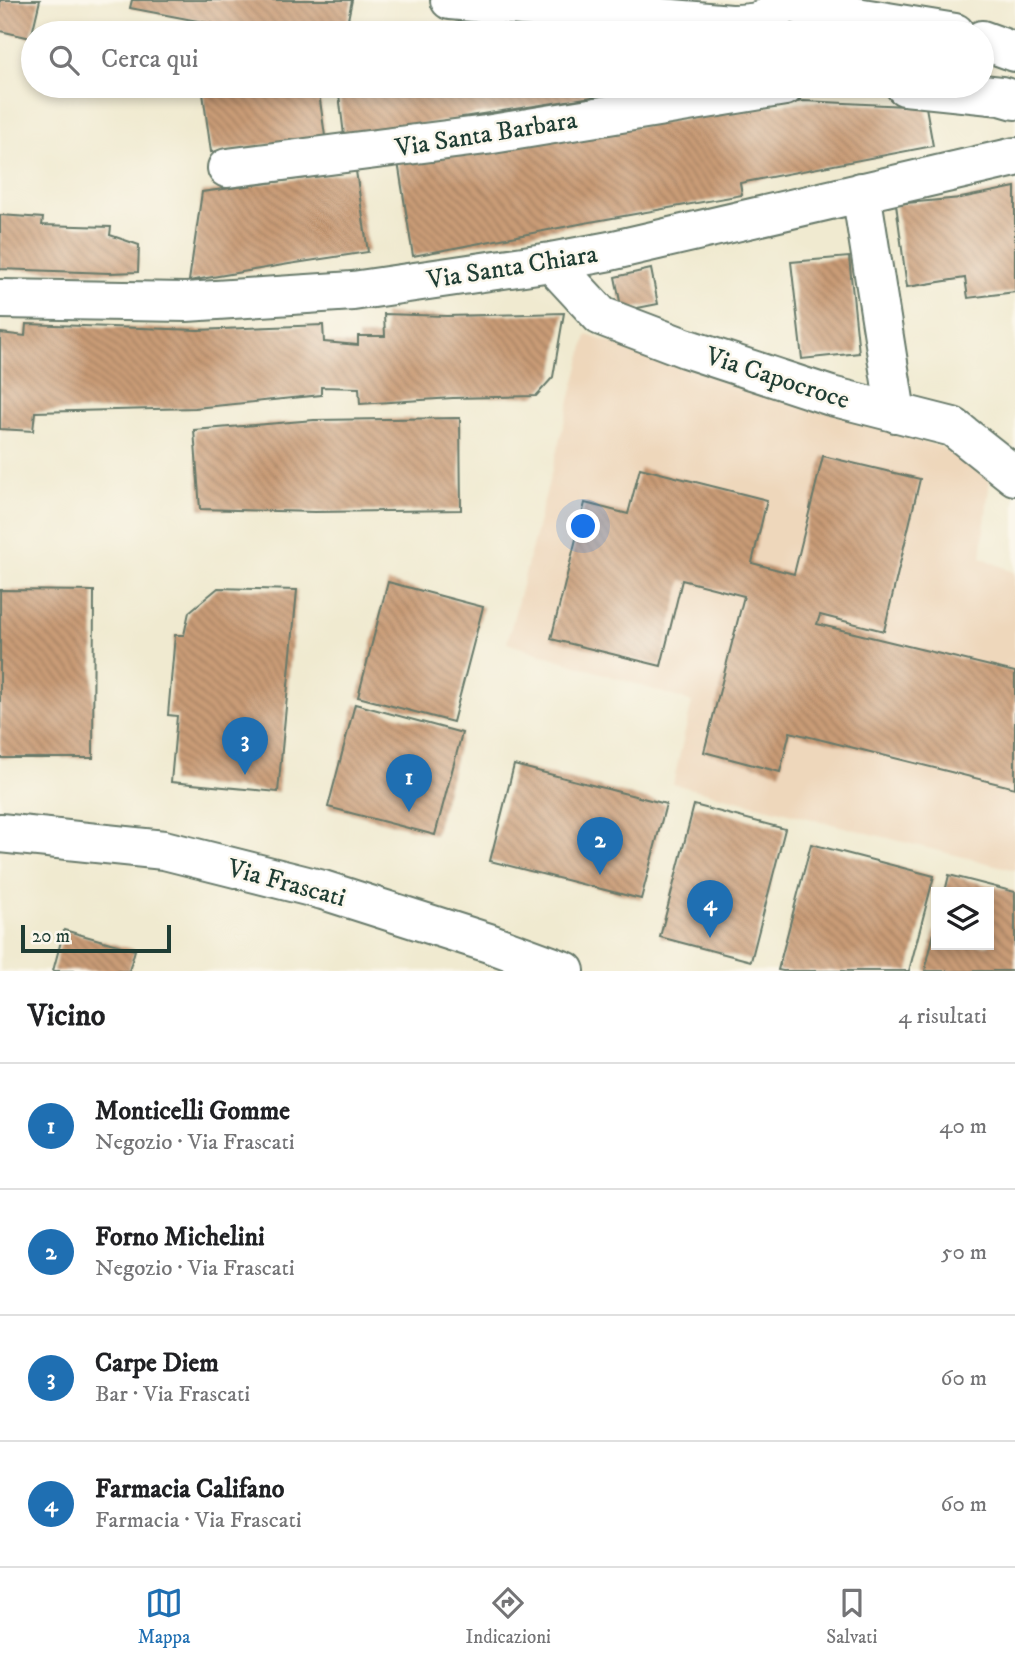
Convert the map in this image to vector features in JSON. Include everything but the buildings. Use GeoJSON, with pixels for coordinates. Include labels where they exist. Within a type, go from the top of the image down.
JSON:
{"type":"FeatureCollection","features":[{"type":"Feature","properties":{"kind":"street"},"geometry":{"type":"LineString","coordinates":[[450,0],[696,21]]}},
{"type":"Feature","properties":{"kind":"street"},"geometry":{"type":"LineString","coordinates":[[762,21],[768,19],[784,1],[829,13],[879,21]]}},
{"type":"Feature","properties":{"kind":"street"},"geometry":{"type":"LineString","coordinates":[[994,44],[1015,52]]}},
{"type":"Feature","properties":{"kind":"street"},"geometry":{"type":"LineString","coordinates":[[994,95],[1015,100]]}},
{"type":"Feature","properties":{"kind":"street","name":"Via Santa Barbara"},"geometry":{"type":"LineString","coordinates":[[227,168],[486,135],[712,98]]}},
{"type":"Feature","properties":{"kind":"street","name":"Via Santa Chiara"},"geometry":{"type":"LineString","coordinates":[[0,299],[200,301],[353,291],[610,251],[1015,157]]}},
{"type":"Feature","properties":{"kind":"street"},"geometry":{"type":"LineString","coordinates":[[861,192],[896,413]]}},
{"type":"Feature","properties":{"kind":"street","name":"Via Capocroce"},"geometry":{"type":"LineString","coordinates":[[551,262],[601,316],[685,348],[831,396],[953,427],[1015,476]]}},
{"type":"Feature","properties":{"kind":"street","name":"Via Frascati"},"geometry":{"type":"LineString","coordinates":[[0,833],[164,850],[323,890],[489,943],[565,971]]}},
{"type":"Feature","properties":{"kind":"shaded area"},"geometry":{"type":"Polygon","coordinates":[[[587,335],[941,447],[990,479],[981,557],[1015,573],[1015,870],[673,784],[692,702],[507,643],[587,335]]]}},
{"type":"Feature","properties":{"kind":"place","name":"Carpe Diem"},"geometry":{"type":"Point","coordinates":[245,775]}},
{"type":"Feature","properties":{"kind":"place","name":"Monticelli Gomme"},"geometry":{"type":"Point","coordinates":[409,812]}},
{"type":"Feature","properties":{"kind":"place","name":"Forno Michelini"},"geometry":{"type":"Point","coordinates":[600,875]}},
{"type":"Feature","properties":{"kind":"place","name":"Farmacia Califano"},"geometry":{"type":"Point","coordinates":[710,938]}}]}
